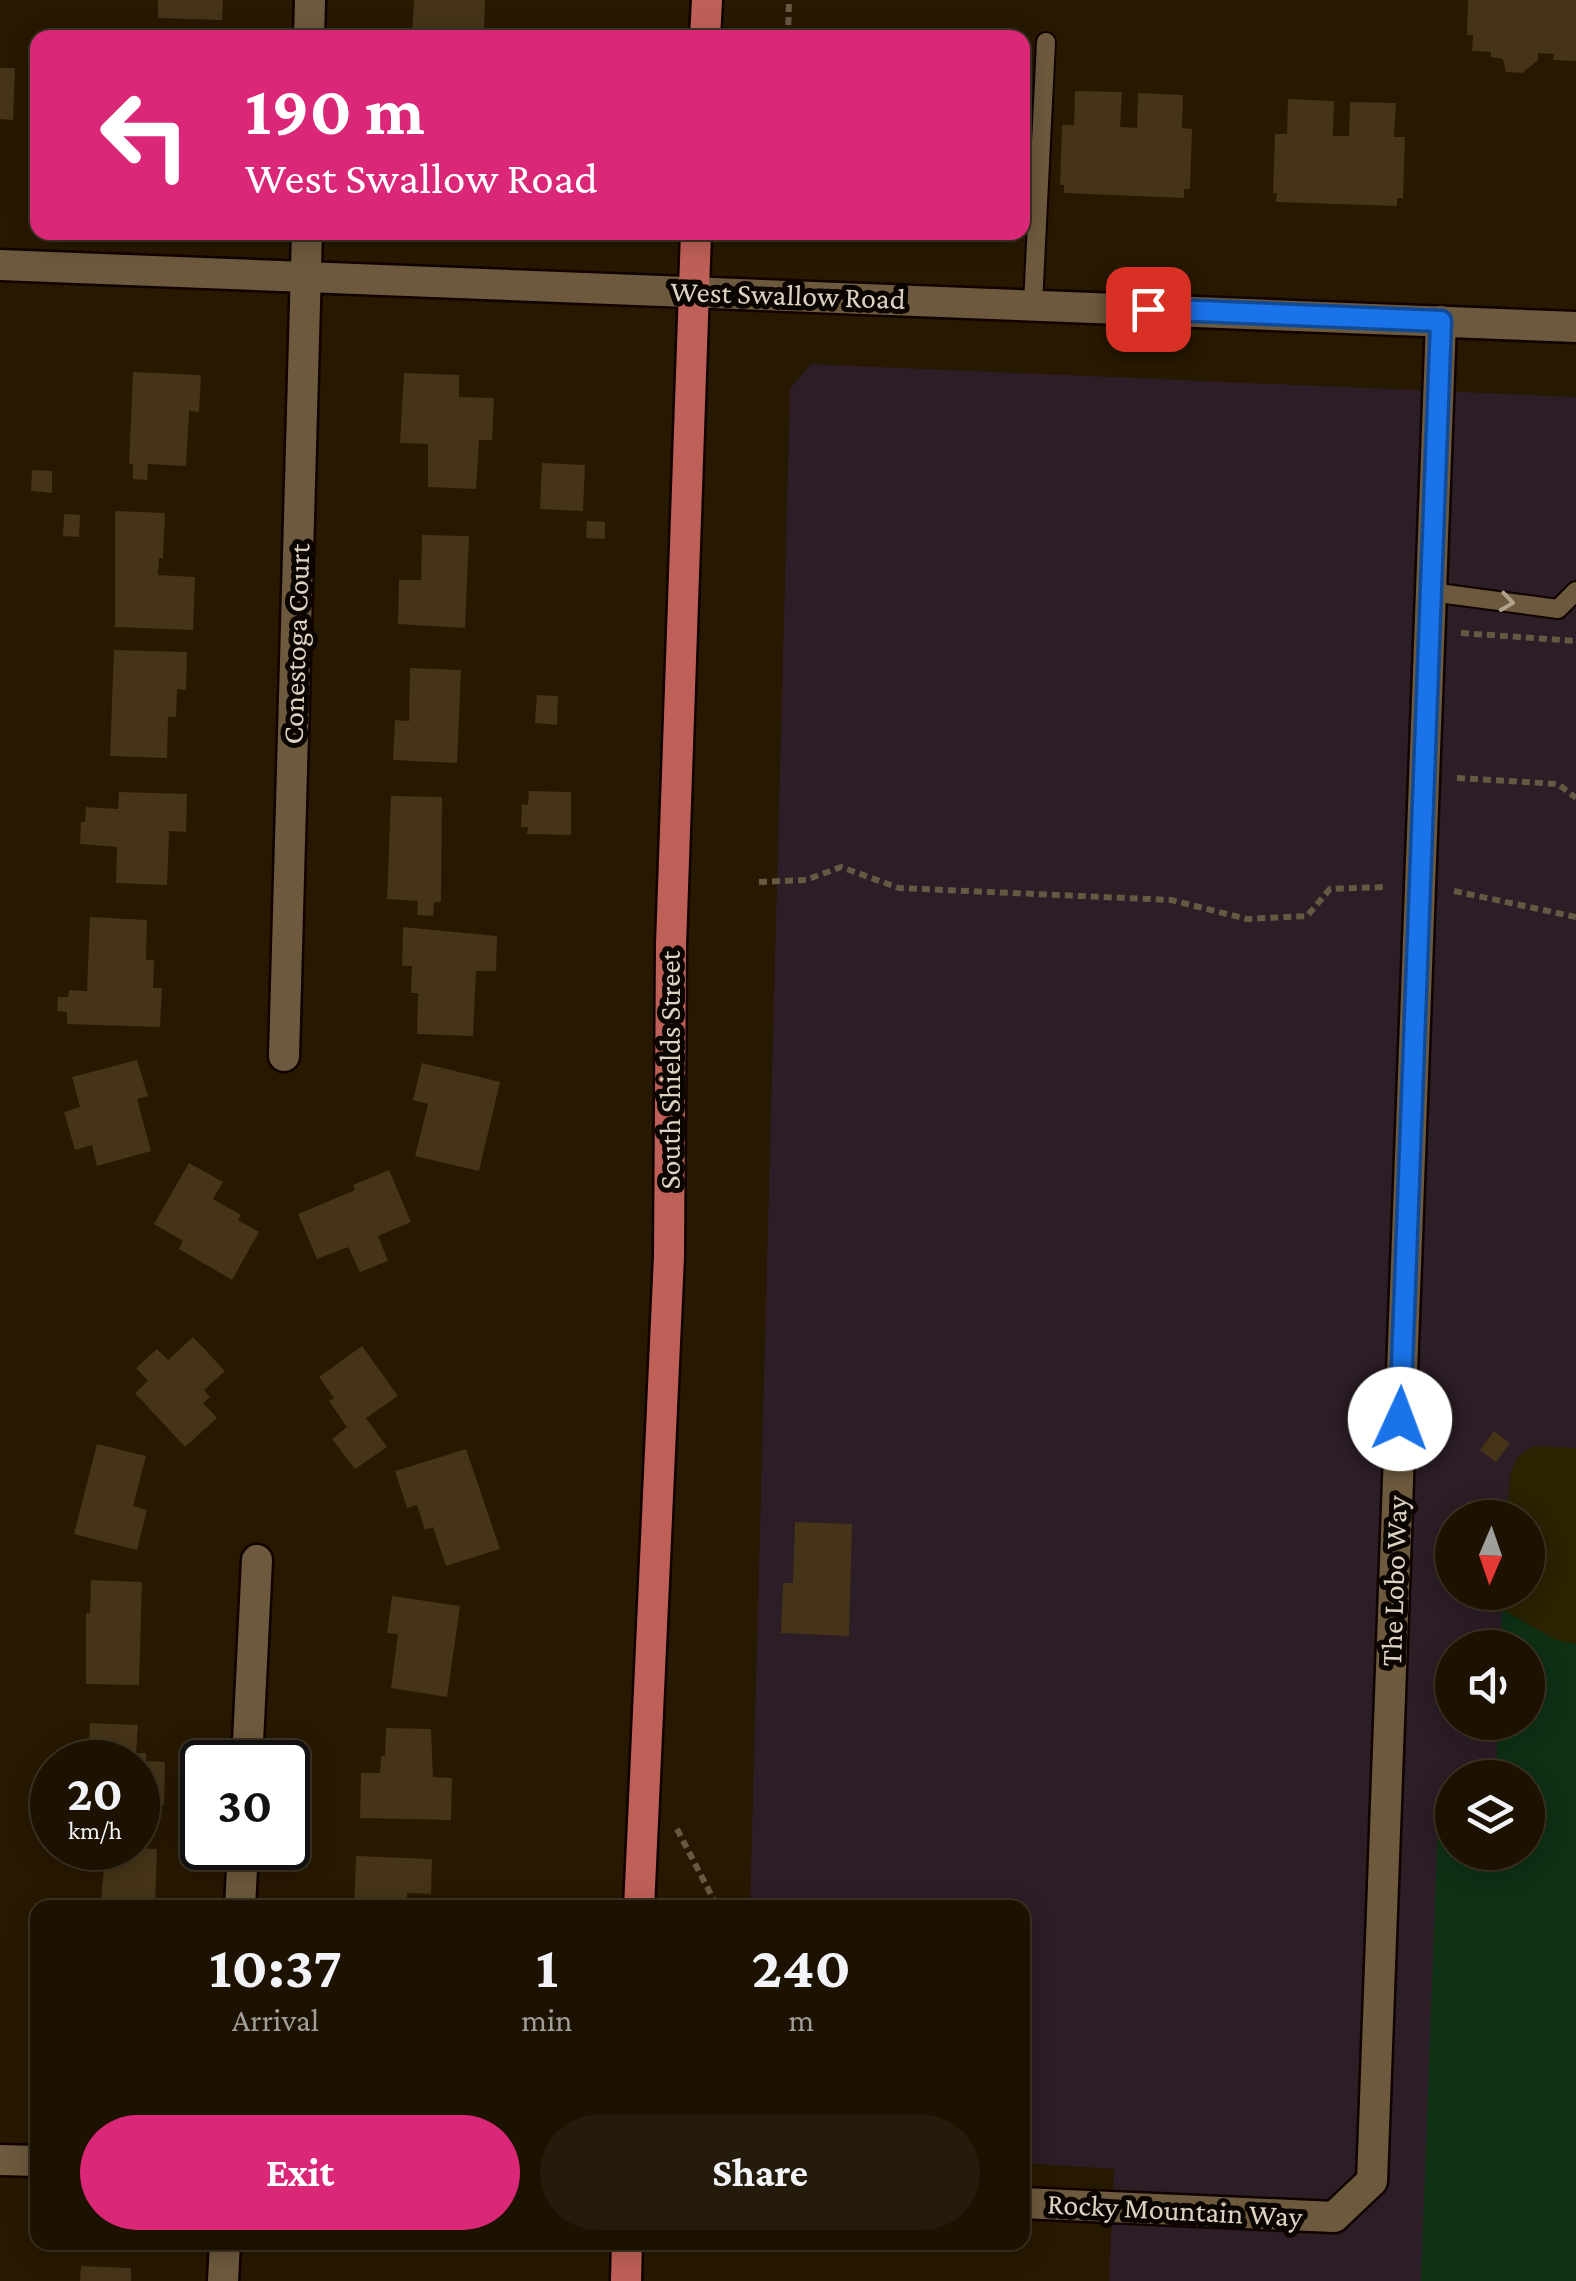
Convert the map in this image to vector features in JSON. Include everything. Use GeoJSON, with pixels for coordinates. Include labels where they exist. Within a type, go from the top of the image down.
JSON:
{"type":"FeatureCollection","features":[{"type":"Feature","properties":{"kind":"main road"},"geometry":{"type":"LineString","coordinates":[[705,30],[707,0]]}},
{"type":"Feature","properties":{"kind":"main road","name":"South Shields Street"},"geometry":{"type":"LineString","coordinates":[[639,1900],[669,1256],[671,946],[696,240]]}},
{"type":"Feature","properties":{"kind":"main road"},"geometry":{"type":"LineString","coordinates":[[626,2281],[627,2250]]}},
{"type":"Feature","properties":{"kind":"street"},"geometry":{"type":"LineString","coordinates":[[309,30],[310,0]]}},
{"type":"Feature","properties":{"kind":"street","name":"Conestoga Court"},"geometry":{"type":"LineString","coordinates":[[284,1056],[307,240]]}},
{"type":"Feature","properties":{"kind":"street","name":"West Swallow Road"},"geometry":{"type":"LineString","coordinates":[[0,264],[1576,327]]}},
{"type":"Feature","properties":{"kind":"street","name":"The Lobo Way"},"geometry":{"type":"LineString","coordinates":[[1372,2181],[1441,321]]}},
{"type":"Feature","properties":{"kind":"street"},"geometry":{"type":"LineString","coordinates":[[248,1740],[257,1560]]}},
{"type":"Feature","properties":{"kind":"street"},"geometry":{"type":"LineString","coordinates":[[240,1900],[242,1870]]}},
{"type":"Feature","properties":{"kind":"street"},"geometry":{"type":"LineString","coordinates":[[0,2160],[30,2161]]}},
{"type":"Feature","properties":{"kind":"street","name":"Rocky Mountain Way"},"geometry":{"type":"LineString","coordinates":[[1030,2203],[1334,2217],[1372,2181]]}},
{"type":"Feature","properties":{"kind":"street"},"geometry":{"type":"LineString","coordinates":[[224,2281],[225,2250]]}},
{"type":"Feature","properties":{"kind":"lane"},"geometry":{"type":"LineString","coordinates":[[1033,304],[1046,42]]}},
{"type":"Feature","properties":{"kind":"lane"},"geometry":{"type":"LineString","coordinates":[[1431,592],[1558,609],[1576,591]]}},
{"type":"Feature","properties":{"kind":"path"},"geometry":{"type":"LineString","coordinates":[[788,30],[789,0]]}},
{"type":"Feature","properties":{"kind":"path"},"geometry":{"type":"LineString","coordinates":[[1429,631],[1576,642]]}},
{"type":"Feature","properties":{"kind":"path"},"geometry":{"type":"LineString","coordinates":[[1424,776],[1558,784],[1576,798]]}},
{"type":"Feature","properties":{"kind":"path"},"geometry":{"type":"LineString","coordinates":[[759,882],[806,880],[841,867],[898,888],[1171,900],[1247,919],[1307,916],[1330,889],[1420,886],[1576,917]]}},
{"type":"Feature","properties":{"kind":"path"},"geometry":{"type":"LineString","coordinates":[[644,1765],[714,1900]]}},
{"type":"Feature","properties":{"kind":"shaded area"},"geometry":{"type":"Polygon","coordinates":[[[811,364],[1576,397],[1576,2281],[1109,2281],[1114,2169],[1030,2163],[1030,1900],[750,1900],[790,388],[811,364]]]}},
{"type":"Feature","properties":{"kind":"green space"},"geometry":{"type":"Polygon","coordinates":[[[1535,1446],[1576,1448],[1576,2281],[1421,2281],[1436,1870],[1545,1870],[1545,1760],[1497,1760],[1497,1740],[1545,1740],[1545,1630],[1501,1630],[1503,1610],[1545,1610],[1545,1500],[1509,1500],[1513,1466],[1525,1451],[1535,1446]]]}},
{"type":"Feature","properties":{"kind":"sand"},"geometry":{"type":"Polygon","coordinates":[[[1535,1446],[1576,1448],[1576,1644],[1556,1640],[1545,1630],[1503,1610],[1545,1610],[1545,1500],[1509,1500],[1513,1466],[1525,1451],[1535,1446]]]}},
{"type":"Feature","properties":{"kind":"building"},"geometry":{"type":"Polygon","coordinates":[[[158,0],[223,0],[222,20],[158,18],[158,0]]]}},
{"type":"Feature","properties":{"kind":"building"},"geometry":{"type":"Polygon","coordinates":[[[414,0],[485,0],[484,30],[412,30],[414,0]]]}},
{"type":"Feature","properties":{"kind":"building"},"geometry":{"type":"Polygon","coordinates":[[[1468,0],[1576,0],[1576,61],[1553,60],[1554,54],[1538,53],[1538,60],[1522,73],[1506,72],[1503,59],[1491,57],[1491,52],[1472,51],[1473,35],[1467,35],[1468,0]]]}},
{"type":"Feature","properties":{"kind":"building"},"geometry":{"type":"Polygon","coordinates":[[[0,68],[15,68],[13,120],[0,119],[0,68]]]}},
{"type":"Feature","properties":{"kind":"building"},"geometry":{"type":"Polygon","coordinates":[[[1075,91],[1122,92],[1120,127],[1137,128],[1138,93],[1183,95],[1182,128],[1192,129],[1190,189],[1184,189],[1184,198],[1064,193],[1064,185],[1060,185],[1062,125],[1074,125],[1075,91]]]}},
{"type":"Feature","properties":{"kind":"building"},"geometry":{"type":"Polygon","coordinates":[[[1288,99],[1334,101],[1333,136],[1349,136],[1350,102],[1396,103],[1394,137],[1405,137],[1403,198],[1397,198],[1397,206],[1276,202],[1275,134],[1287,134],[1288,99]]]}},
{"type":"Feature","properties":{"kind":"building"},"geometry":{"type":"Polygon","coordinates":[[[133,372],[201,375],[199,412],[189,411],[186,466],[148,464],[147,480],[133,479],[133,464],[129,464],[133,372]]]}},
{"type":"Feature","properties":{"kind":"building"},"geometry":{"type":"Polygon","coordinates":[[[404,373],[459,375],[459,397],[494,398],[492,440],[479,440],[476,489],[428,487],[428,444],[400,443],[404,373]]]}},
{"type":"Feature","properties":{"kind":"building"},"geometry":{"type":"Polygon","coordinates":[[[542,463],[585,465],[583,511],[540,509],[542,463]]]}},
{"type":"Feature","properties":{"kind":"building"},"geometry":{"type":"Polygon","coordinates":[[[32,470],[52,471],[52,493],[31,491],[32,470]]]}},
{"type":"Feature","properties":{"kind":"building"},"geometry":{"type":"Polygon","coordinates":[[[115,511],[165,513],[163,558],[159,558],[158,575],[195,577],[193,630],[115,627],[115,511]]]}},
{"type":"Feature","properties":{"kind":"building"},"geometry":{"type":"Polygon","coordinates":[[[64,514],[80,515],[79,537],[63,536],[64,514]]]}},
{"type":"Feature","properties":{"kind":"building"},"geometry":{"type":"Polygon","coordinates":[[[587,521],[605,522],[605,539],[586,538],[587,521]]]}},
{"type":"Feature","properties":{"kind":"building"},"geometry":{"type":"Polygon","coordinates":[[[422,535],[469,536],[465,628],[398,624],[399,580],[421,580],[422,535]]]}},
{"type":"Feature","properties":{"kind":"building"},"geometry":{"type":"Polygon","coordinates":[[[114,650],[187,652],[186,690],[177,689],[176,717],[168,717],[167,758],[110,756],[114,650]]]}},
{"type":"Feature","properties":{"kind":"building"},"geometry":{"type":"Polygon","coordinates":[[[410,668],[461,670],[457,763],[393,760],[395,720],[409,721],[410,668]]]}},
{"type":"Feature","properties":{"kind":"building"},"geometry":{"type":"Polygon","coordinates":[[[537,695],[558,696],[557,725],[535,723],[537,695]]]}},
{"type":"Feature","properties":{"kind":"building"},"geometry":{"type":"Polygon","coordinates":[[[529,791],[571,792],[571,835],[527,834],[528,827],[521,827],[522,804],[528,805],[529,791]]]}},
{"type":"Feature","properties":{"kind":"building"},"geometry":{"type":"Polygon","coordinates":[[[119,792],[187,794],[186,832],[169,831],[167,885],[116,883],[117,847],[80,844],[86,807],[118,809],[119,792]]]}},
{"type":"Feature","properties":{"kind":"building"},"geometry":{"type":"Polygon","coordinates":[[[391,796],[442,797],[441,902],[434,902],[433,916],[417,915],[418,901],[387,899],[391,796]]]}},
{"type":"Feature","properties":{"kind":"building"},"geometry":{"type":"Polygon","coordinates":[[[90,917],[147,920],[146,960],[154,960],[153,988],[162,988],[160,1027],[67,1024],[67,1012],[57,1011],[58,997],[68,997],[69,990],[87,991],[90,917]]]}},
{"type":"Feature","properties":{"kind":"building"},"geometry":{"type":"Polygon","coordinates":[[[403,927],[497,936],[496,971],[476,971],[473,1036],[417,1034],[418,993],[411,993],[412,966],[402,966],[403,927]]]}},
{"type":"Feature","properties":{"kind":"building"},"geometry":{"type":"Polygon","coordinates":[[[137,1060],[148,1096],[137,1099],[151,1151],[97,1166],[92,1145],[75,1150],[64,1112],[80,1107],[72,1077],[137,1060]]]}},
{"type":"Feature","properties":{"kind":"building"},"geometry":{"type":"Polygon","coordinates":[[[422,1063],[500,1082],[479,1171],[415,1156],[428,1104],[413,1100],[422,1063]]]}},
{"type":"Feature","properties":{"kind":"building"},"geometry":{"type":"Polygon","coordinates":[[[189,1163],[223,1182],[213,1199],[241,1215],[238,1220],[259,1232],[232,1280],[179,1249],[183,1241],[154,1224],[189,1163]]]}},
{"type":"Feature","properties":{"kind":"building"},"geometry":{"type":"Polygon","coordinates":[[[389,1170],[411,1222],[378,1236],[388,1261],[360,1272],[348,1247],[317,1259],[298,1214],[355,1190],[353,1185],[389,1170]]]}},
{"type":"Feature","properties":{"kind":"building"},"geometry":{"type":"Polygon","coordinates":[[[193,1337],[225,1371],[204,1390],[210,1397],[203,1403],[217,1418],[185,1447],[135,1393],[148,1381],[136,1368],[157,1349],[168,1360],[193,1337]]]}},
{"type":"Feature","properties":{"kind":"building"},"geometry":{"type":"Polygon","coordinates":[[[362,1346],[398,1396],[366,1418],[387,1447],[355,1469],[332,1439],[347,1427],[329,1401],[334,1398],[319,1377],[362,1346]]]}},
{"type":"Feature","properties":{"kind":"building"},"geometry":{"type":"Polygon","coordinates":[[[1494,1431],[1510,1443],[1496,1462],[1480,1450],[1494,1431]]]}},
{"type":"Feature","properties":{"kind":"building"},"geometry":{"type":"Polygon","coordinates":[[[97,1444],[146,1456],[133,1506],[147,1510],[137,1550],[74,1534],[97,1444]]]}},
{"type":"Feature","properties":{"kind":"building"},"geometry":{"type":"Polygon","coordinates":[[[466,1449],[500,1549],[446,1566],[433,1527],[425,1530],[417,1505],[407,1508],[395,1471],[466,1449]]]}},
{"type":"Feature","properties":{"kind":"building"},"geometry":{"type":"Polygon","coordinates":[[[795,1522],[852,1524],[849,1636],[781,1633],[783,1583],[793,1583],[795,1522]]]}},
{"type":"Feature","properties":{"kind":"building"},"geometry":{"type":"Polygon","coordinates":[[[91,1580],[142,1582],[139,1685],[86,1684],[86,1613],[90,1613],[91,1580]]]}},
{"type":"Feature","properties":{"kind":"building"},"geometry":{"type":"Polygon","coordinates":[[[392,1596],[460,1606],[447,1697],[391,1688],[398,1634],[387,1633],[392,1596]]]}},
{"type":"Feature","properties":{"kind":"building"},"geometry":{"type":"Polygon","coordinates":[[[90,1723],[138,1725],[137,1740],[89,1740],[90,1723]]]}},
{"type":"Feature","properties":{"kind":"building"},"geometry":{"type":"Polygon","coordinates":[[[386,1728],[431,1729],[433,1777],[452,1778],[451,1820],[360,1818],[361,1773],[380,1773],[386,1728]]]}},
{"type":"Feature","properties":{"kind":"building"},"geometry":{"type":"Polygon","coordinates":[[[160,1762],[165,1762],[164,1805],[160,1805],[160,1762]]]}},
{"type":"Feature","properties":{"kind":"building"},"geometry":{"type":"Polygon","coordinates":[[[356,1856],[432,1859],[431,1894],[407,1893],[407,1900],[354,1900],[356,1856]]]}},
{"type":"Feature","properties":{"kind":"building"},"geometry":{"type":"Polygon","coordinates":[[[104,1870],[156,1870],[155,1900],[101,1900],[104,1870]]]}},
{"type":"Feature","properties":{"kind":"building"},"geometry":{"type":"Polygon","coordinates":[[[81,2266],[131,2268],[131,2281],[80,2281],[81,2266]]]}},
{"type":"Feature","properties":{"kind":"route"},"geometry":{"type":"LineString","coordinates":[[1148,309],[1441,321],[1400,1419]]}}]}
